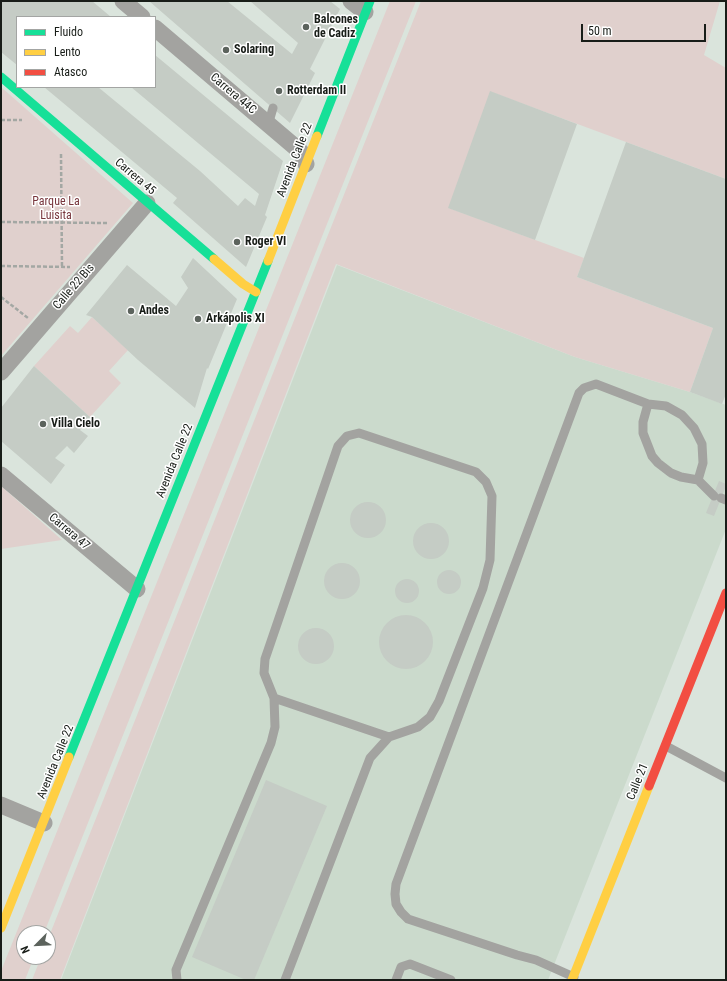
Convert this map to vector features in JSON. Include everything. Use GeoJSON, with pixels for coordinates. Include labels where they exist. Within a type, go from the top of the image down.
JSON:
{"type":"FeatureCollection","features":[{"type":"Feature","properties":{"kind":"street"},"geometry":{"type":"LineString","coordinates":[[123,1],[141,16]]}},
{"type":"Feature","properties":{"kind":"street"},"geometry":{"type":"LineString","coordinates":[[351,1],[368,7]]}},
{"type":"Feature","properties":{"kind":"street","name":"Avenida Calle 22"},"geometry":{"type":"LineString","coordinates":[[1,928],[256,292],[368,7]]}},
{"type":"Feature","properties":{"kind":"street","name":"Carrera 44C"},"geometry":{"type":"LineString","coordinates":[[156,29],[301,152],[306,164]]}},
{"type":"Feature","properties":{"kind":"street","name":"Carrera 45"},"geometry":{"type":"LineString","coordinates":[[1,77],[243,284],[256,292]]}},
{"type":"Feature","properties":{"kind":"street","name":"Calle 22 Bis"},"geometry":{"type":"LineString","coordinates":[[1,372],[147,203]]}},
{"type":"Feature","properties":{"kind":"street","name":"Carrera 47"},"geometry":{"type":"LineString","coordinates":[[1,474],[137,588]]}},
{"type":"Feature","properties":{"kind":"street","name":"Calle 21"},"geometry":{"type":"LineString","coordinates":[[573,978],[726,593]]}},
{"type":"Feature","properties":{"kind":"street"},"geometry":{"type":"LineString","coordinates":[[1,805],[44,823]]}},
{"type":"Feature","properties":{"kind":"lane"},"geometry":{"type":"LineString","coordinates":[[268,124],[273,108]]}},
{"type":"Feature","properties":{"kind":"lane"},"geometry":{"type":"LineString","coordinates":[[573,978],[536,960],[516,956],[408,919],[398,908],[395,894],[396,884],[579,393],[584,388],[596,384],[648,404],[657,404],[676,410],[689,420],[699,435],[703,453],[703,462],[698,480]]}},
{"type":"Feature","properties":{"kind":"lane"},"geometry":{"type":"LineString","coordinates":[[648,404],[643,422],[644,433],[652,456],[658,463],[671,473],[681,477],[698,480],[720,498]]}},
{"type":"Feature","properties":{"kind":"lane"},"geometry":{"type":"LineString","coordinates":[[177,980],[176,970],[271,743],[275,727],[274,698],[264,673],[265,659],[338,446],[347,436],[359,433],[476,472],[486,482],[492,496],[490,560],[483,588],[439,701],[433,711],[418,727],[389,737],[370,758],[284,980]]}},
{"type":"Feature","properties":{"kind":"lane"},"geometry":{"type":"LineString","coordinates":[[274,698],[389,737]]}},
{"type":"Feature","properties":{"kind":"lane"},"geometry":{"type":"LineString","coordinates":[[666,746],[726,778]]}},
{"type":"Feature","properties":{"kind":"lane"},"geometry":{"type":"LineString","coordinates":[[396,980],[401,968],[410,964],[451,980]]}},
{"type":"Feature","properties":{"kind":"path"},"geometry":{"type":"LineString","coordinates":[[61,147],[62,267]]}},
{"type":"Feature","properties":{"kind":"path"},"geometry":{"type":"LineString","coordinates":[[1,222],[116,223]]}},
{"type":"Feature","properties":{"kind":"path"},"geometry":{"type":"LineString","coordinates":[[1,266],[78,267]]}},
{"type":"Feature","properties":{"kind":"path"},"geometry":{"type":"LineString","coordinates":[[1,297],[31,321]]}},
{"type":"Feature","properties":{"kind":"shaded area"},"geometry":{"type":"Polygon","coordinates":[[[337,265],[575,357],[690,392],[726,405],[726,529],[548,980],[61,980],[337,265]]]}},
{"type":"Feature","properties":{"kind":"green space"},"geometry":{"type":"Polygon","coordinates":[[[390,1],[416,1],[47,925],[19,925],[390,1]]]}},
{"type":"Feature","properties":{"kind":"green space"},"geometry":{"type":"Polygon","coordinates":[[[421,1],[720,1],[704,55],[726,68],[726,179],[491,92],[449,208],[584,258],[577,277],[713,328],[690,392],[575,357],[336,264],[60,980],[32,980],[38,965],[56,965],[56,925],[54,925],[421,1]]]}},
{"type":"Feature","properties":{"kind":"green space","name":"Parque La Luisita"},"geometry":{"type":"Polygon","coordinates":[[[1,87],[133,203],[1,356],[1,87]]]}},
{"type":"Feature","properties":{"kind":"green space"},"geometry":{"type":"Polygon","coordinates":[[[92,317],[128,350],[109,371],[121,383],[90,417],[34,366],[70,326],[78,333],[92,317]]]}},
{"type":"Feature","properties":{"kind":"green space"},"geometry":{"type":"Polygon","coordinates":[[[1,486],[62,540],[1,549],[1,486]]]}},
{"type":"Feature","properties":{"kind":"green space"},"geometry":{"type":"Polygon","coordinates":[[[16,934],[16,965],[31,965],[25,980],[1,980],[1,971],[16,934]]]}},
{"type":"Feature","properties":{"kind":"building"},"geometry":{"type":"Polygon","coordinates":[[[1,1],[92,1],[110,16],[16,16],[16,64],[1,52],[1,1]]]}},
{"type":"Feature","properties":{"kind":"building"},"geometry":{"type":"Polygon","coordinates":[[[149,1],[227,1],[292,54],[298,43],[250,1],[330,1],[340,9],[310,69],[315,73],[290,123],[149,1]]]}},
{"type":"Feature","properties":{"kind":"building"},"geometry":{"type":"Polygon","coordinates":[[[156,56],[283,161],[265,215],[267,217],[246,267],[173,203],[177,198],[45,88],[99,88],[200,171],[238,206],[245,198],[255,206],[259,194],[132,88],[156,88],[156,56]]]}},
{"type":"Feature","properties":{"kind":"building"},"geometry":{"type":"Polygon","coordinates":[[[490,91],[577,124],[535,240],[448,208],[490,91]]]}},
{"type":"Feature","properties":{"kind":"building"},"geometry":{"type":"Polygon","coordinates":[[[626,142],[726,179],[726,394],[722,404],[690,392],[713,328],[577,277],[626,142]]]}},
{"type":"Feature","properties":{"kind":"building"},"geometry":{"type":"Polygon","coordinates":[[[193,258],[237,299],[208,369],[207,368],[195,408],[138,360],[92,317],[86,315],[127,265],[176,306],[188,288],[181,277],[193,258]]]}},
{"type":"Feature","properties":{"kind":"building","name":"Villa Cielo"},"geometry":{"type":"Polygon","coordinates":[[[34,366],[90,417],[80,430],[88,436],[74,453],[67,446],[55,458],[65,465],[51,484],[1,441],[1,408],[34,366]]]}},
{"type":"Feature","properties":{"kind":"building"},"geometry":{"type":"Polygon","coordinates":[[[719,481],[726,484],[726,486],[714,516],[706,513],[719,481]]]}},
{"type":"Feature","properties":{"kind":"building"},"geometry":{"type":"Polygon","coordinates":[[[372,502],[381,507],[385,513],[385,527],[381,533],[372,538],[364,538],[355,533],[351,527],[350,516],[355,507],[361,503],[372,502]]]}},
{"type":"Feature","properties":{"kind":"building"},"geometry":{"type":"Polygon","coordinates":[[[435,523],[444,528],[448,534],[448,548],[444,554],[435,559],[427,559],[418,554],[414,548],[413,537],[418,528],[424,524],[435,523]]]}},
{"type":"Feature","properties":{"kind":"building"},"geometry":{"type":"Polygon","coordinates":[[[346,563],[355,568],[359,574],[359,588],[355,594],[346,599],[338,599],[329,594],[325,588],[324,577],[329,568],[335,564],[346,563]]]}},
{"type":"Feature","properties":{"kind":"building"},"geometry":{"type":"Polygon","coordinates":[[[449,570],[454,571],[460,577],[460,587],[454,593],[449,594],[444,593],[438,587],[437,582],[438,577],[444,571],[449,570]]]}},
{"type":"Feature","properties":{"kind":"building"},"geometry":{"type":"Polygon","coordinates":[[[407,579],[412,580],[418,586],[418,596],[412,602],[407,603],[402,602],[396,596],[395,591],[396,586],[402,580],[407,579]]]}},
{"type":"Feature","properties":{"kind":"building"},"geometry":{"type":"Polygon","coordinates":[[[401,615],[411,615],[421,619],[429,627],[433,637],[433,647],[429,657],[421,665],[411,669],[401,669],[391,665],[383,657],[379,647],[379,637],[383,627],[391,619],[401,615]]]}},
{"type":"Feature","properties":{"kind":"building"},"geometry":{"type":"Polygon","coordinates":[[[320,628],[329,633],[333,639],[333,653],[329,659],[320,664],[312,664],[303,659],[299,653],[298,642],[303,633],[309,629],[320,628]]]}},
{"type":"Feature","properties":{"kind":"building"},"geometry":{"type":"Polygon","coordinates":[[[266,780],[327,806],[254,980],[246,980],[192,957],[266,780]]]}},
{"type":"Feature","properties":{"kind":"traffic: fast"},"geometry":{"type":"LineString","coordinates":[[317,136],[370,1]]}},
{"type":"Feature","properties":{"kind":"traffic: fast"},"geometry":{"type":"LineString","coordinates":[[1,77],[214,259]]}},
{"type":"Feature","properties":{"kind":"traffic: fast"},"geometry":{"type":"LineString","coordinates":[[69,757],[268,261]]}},
{"type":"Feature","properties":{"kind":"traffic: slow"},"geometry":{"type":"LineString","coordinates":[[268,261],[317,136]]}},
{"type":"Feature","properties":{"kind":"traffic: slow"},"geometry":{"type":"LineString","coordinates":[[214,259],[243,284],[256,292]]}},
{"type":"Feature","properties":{"kind":"traffic: slow"},"geometry":{"type":"LineString","coordinates":[[1,928],[69,757]]}},
{"type":"Feature","properties":{"kind":"traffic: slow"},"geometry":{"type":"LineString","coordinates":[[572,980],[649,786]]}},
{"type":"Feature","properties":{"kind":"traffic: jam"},"geometry":{"type":"LineString","coordinates":[[649,786],[726,593]]}},
{"type":"Feature","properties":{"kind":"place","name":"Balcones de Cadiz"},"geometry":{"type":"Point","coordinates":[306,27]}},
{"type":"Feature","properties":{"kind":"place","name":"Solaring"},"geometry":{"type":"Point","coordinates":[226,50]}},
{"type":"Feature","properties":{"kind":"place","name":"Rotterdam II"},"geometry":{"type":"Point","coordinates":[279,91]}},
{"type":"Feature","properties":{"kind":"place","name":"Roger VI"},"geometry":{"type":"Point","coordinates":[237,242]}},
{"type":"Feature","properties":{"kind":"place","name":"Andes"},"geometry":{"type":"Point","coordinates":[131,311]}},
{"type":"Feature","properties":{"kind":"place","name":"Arkápolis XI"},"geometry":{"type":"Point","coordinates":[198,319]}},
{"type":"Feature","properties":{"kind":"place","name":"Villa Cielo"},"geometry":{"type":"Point","coordinates":[43,424]}}]}
